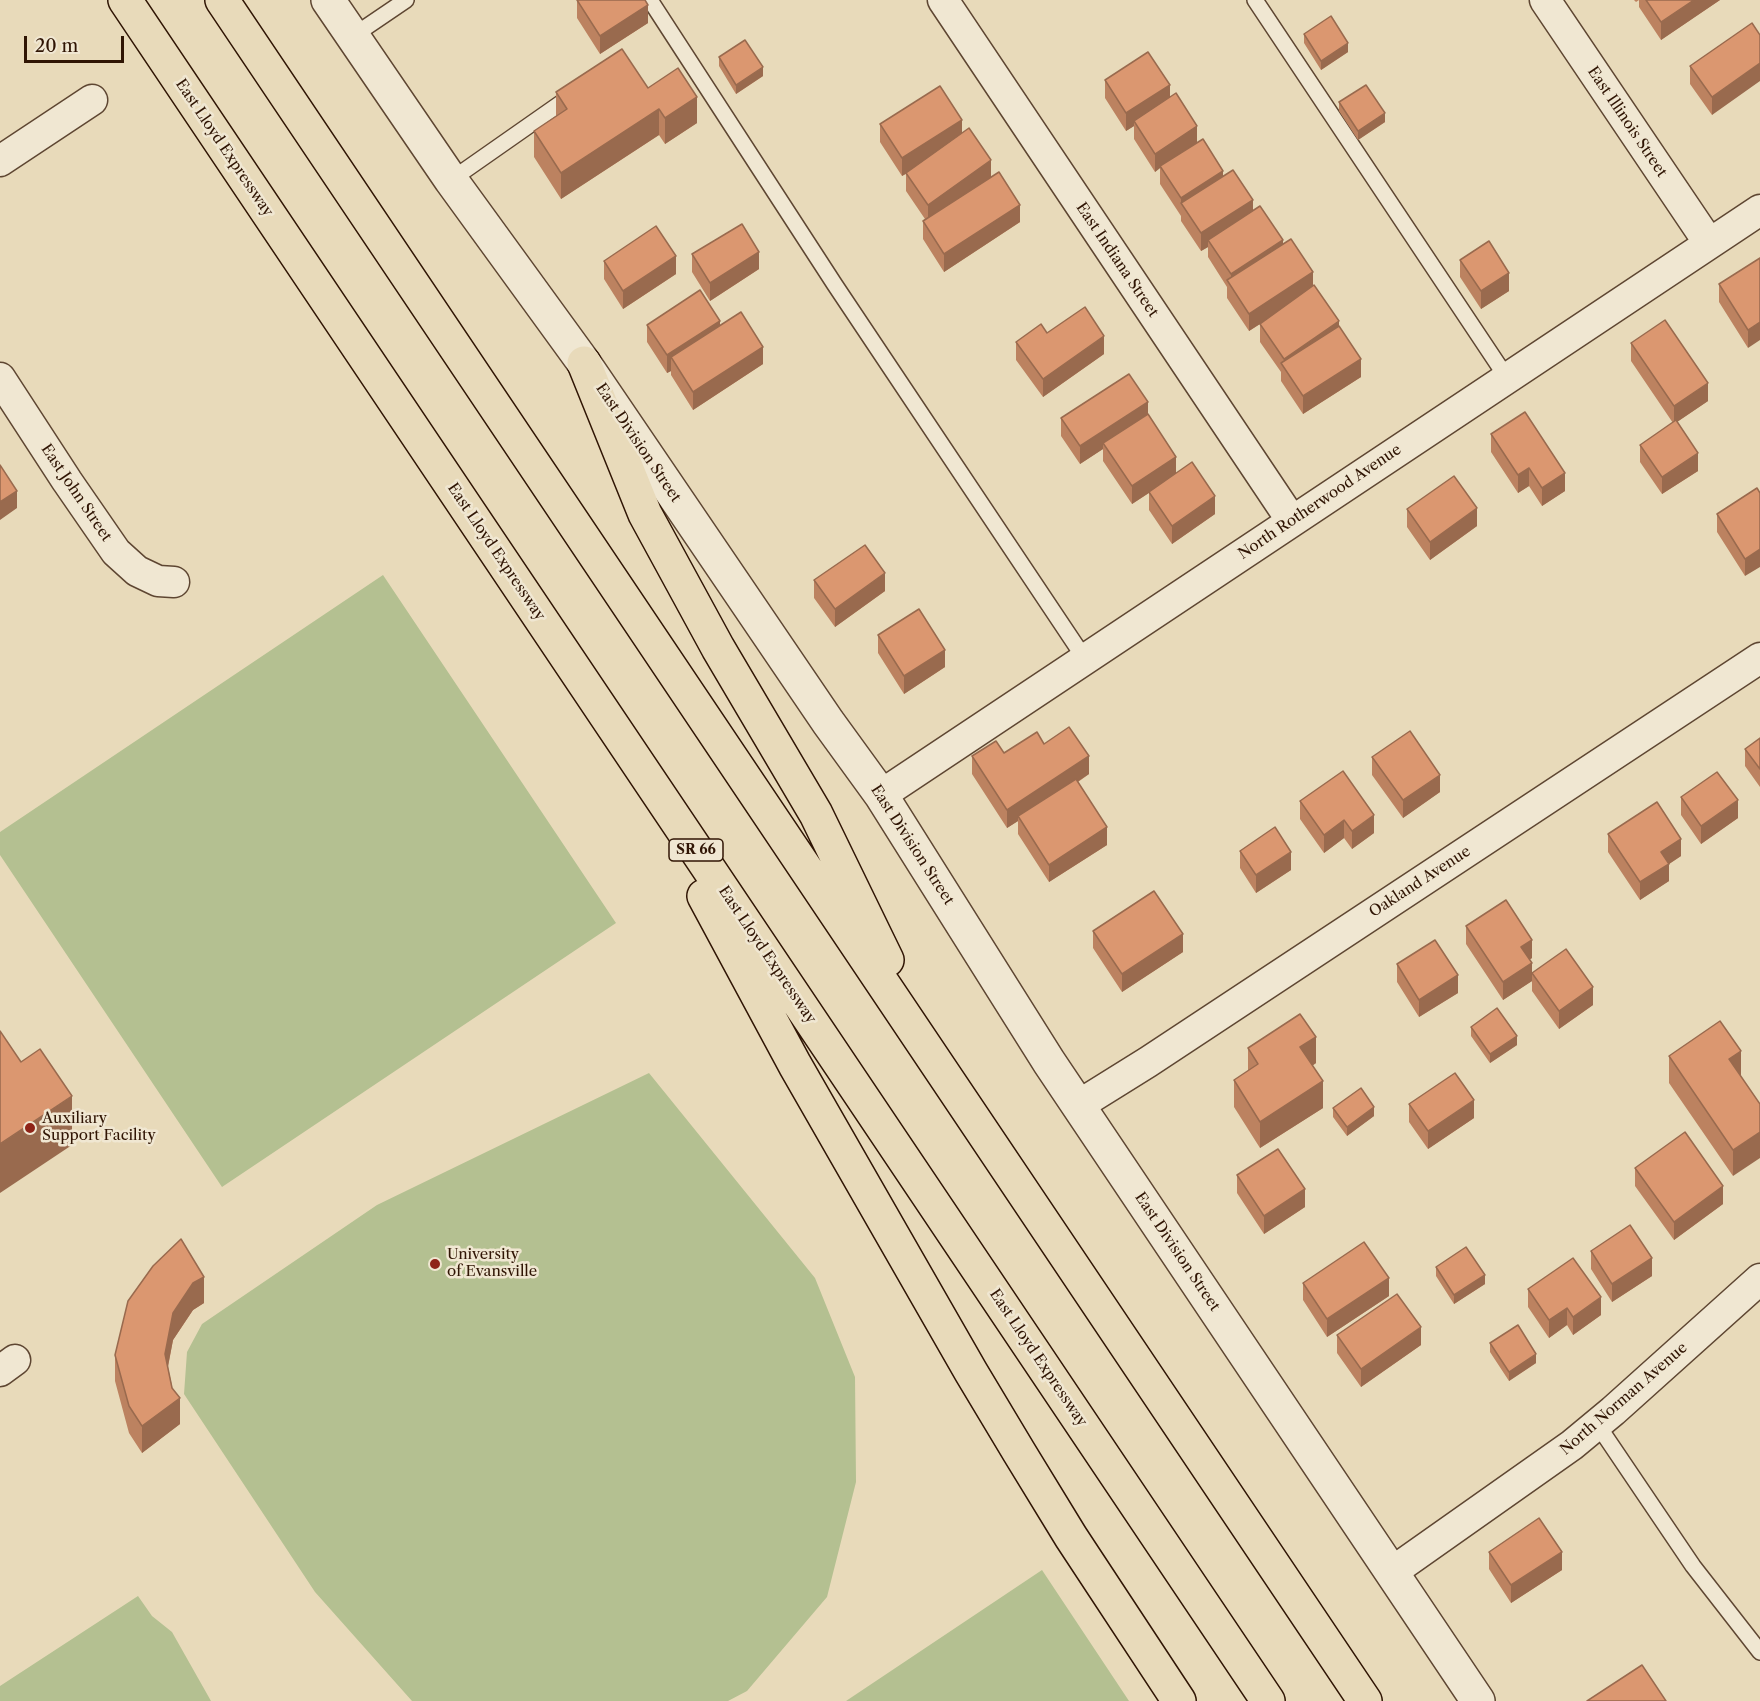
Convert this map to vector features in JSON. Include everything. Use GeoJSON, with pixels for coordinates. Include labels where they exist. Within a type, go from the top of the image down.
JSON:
{"type":"FeatureCollection","features":[{"type":"Feature","properties":{"kind":"highway","name":"East Lloyd Expressway"},"geometry":{"type":"LineString","coordinates":[[124,0],[1268,1701]]}},
{"type":"Feature","properties":{"kind":"highway"},"geometry":{"type":"LineString","coordinates":[[222,0],[1365,1701]]}},
{"type":"Feature","properties":{"kind":"highway"},"geometry":{"type":"LineString","coordinates":[[584,363],[645,514],[718,648],[816,814],[942,1072]]}},
{"type":"Feature","properties":{"kind":"highway"},"geometry":{"type":"LineString","coordinates":[[617,733],[795,1065],[966,1363],[1071,1537],[1179,1701]]}},
{"type":"Feature","properties":{"kind":"street","name":"East Division Street"},"geometry":{"type":"LineString","coordinates":[[328,0],[451,180],[584,363],[815,703],[881,795],[1049,1062],[1478,1701]]}},
{"type":"Feature","properties":{"kind":"street","name":"East Indiana Street"},"geometry":{"type":"LineString","coordinates":[[943,0],[1292,521]]}},
{"type":"Feature","properties":{"kind":"street","name":"East Illinois Street"},"geometry":{"type":"LineString","coordinates":[[1545,0],[1709,243]]}},
{"type":"Feature","properties":{"kind":"street"},"geometry":{"type":"LineString","coordinates":[[0,161],[92,100]]}},
{"type":"Feature","properties":{"kind":"street","name":"North Rotherwood Avenue"},"geometry":{"type":"LineString","coordinates":[[881,795],[1760,210]]}},
{"type":"Feature","properties":{"kind":"street","name":"East John Street"},"geometry":{"type":"LineString","coordinates":[[0,378],[116,552],[137,571],[158,581],[174,582]]}},
{"type":"Feature","properties":{"kind":"street","name":"Oakland Avenue"},"geometry":{"type":"LineString","coordinates":[[1079,1106],[1760,658]]}},
{"type":"Feature","properties":{"kind":"street","name":"North Norman Avenue"},"geometry":{"type":"LineString","coordinates":[[1392,1572],[1572,1445],[1760,1279]]}},
{"type":"Feature","properties":{"kind":"lane"},"geometry":{"type":"LineString","coordinates":[[353,36],[406,0]]}},
{"type":"Feature","properties":{"kind":"lane"},"geometry":{"type":"LineString","coordinates":[[650,0],[835,285],[1085,659]]}},
{"type":"Feature","properties":{"kind":"lane"},"geometry":{"type":"LineString","coordinates":[[1255,0],[1507,378]]}},
{"type":"Feature","properties":{"kind":"lane"},"geometry":{"type":"LineString","coordinates":[[451,180],[578,91]]}},
{"type":"Feature","properties":{"kind":"lane"},"geometry":{"type":"LineString","coordinates":[[1597,1424],[1693,1566],[1760,1652]]}},
{"type":"Feature","properties":{"kind":"green space"},"geometry":{"type":"Polygon","coordinates":[[[383,575],[616,923],[222,1187],[0,855],[0,832],[383,575]]]}},
{"type":"Feature","properties":{"kind":"green space"},"geometry":{"type":"Polygon","coordinates":[[[649,1073],[815,1278],[855,1377],[856,1482],[827,1597],[747,1691],[728,1701],[412,1701],[315,1592],[184,1394],[187,1352],[202,1324],[377,1205],[649,1073]]]}},
{"type":"Feature","properties":{"kind":"green space"},"geometry":{"type":"Polygon","coordinates":[[[1042,1570],[1129,1701],[846,1701],[1042,1570]]]}},
{"type":"Feature","properties":{"kind":"green space"},"geometry":{"type":"Polygon","coordinates":[[[138,1596],[152,1616],[172,1632],[211,1701],[0,1701],[0,1686],[138,1596]]]}},
{"type":"Feature","properties":{"kind":"building"},"geometry":{"type":"Polygon","coordinates":[[[577,0],[645,0],[648,5],[600,36],[577,0]]]}},
{"type":"Feature","properties":{"kind":"building"},"geometry":{"type":"Polygon","coordinates":[[[1646,0],[1694,0],[1661,22],[1646,0]]]}},
{"type":"Feature","properties":{"kind":"building"},"geometry":{"type":"Polygon","coordinates":[[[1331,16],[1348,43],[1321,61],[1304,34],[1331,16]]]}},
{"type":"Feature","properties":{"kind":"building"},"geometry":{"type":"Polygon","coordinates":[[[1752,23],[1760,35],[1760,63],[1712,97],[1690,66],[1752,23]]]}},
{"type":"Feature","properties":{"kind":"building"},"geometry":{"type":"Polygon","coordinates":[[[745,40],[763,67],[736,85],[719,57],[745,40]]]}},
{"type":"Feature","properties":{"kind":"building"},"geometry":{"type":"Polygon","coordinates":[[[622,49],[648,88],[678,68],[697,97],[665,118],[659,109],[561,173],[534,131],[567,109],[556,92],[622,49]]]}},
{"type":"Feature","properties":{"kind":"building"},"geometry":{"type":"Polygon","coordinates":[[[1148,52],[1170,85],[1126,113],[1105,80],[1148,52]]]}},
{"type":"Feature","properties":{"kind":"building"},"geometry":{"type":"Polygon","coordinates":[[[1366,85],[1385,113],[1358,131],[1339,102],[1366,85]]]}},
{"type":"Feature","properties":{"kind":"building"},"geometry":{"type":"Polygon","coordinates":[[[940,86],[962,120],[902,158],[880,124],[940,86]]]}},
{"type":"Feature","properties":{"kind":"building"},"geometry":{"type":"Polygon","coordinates":[[[1176,93],[1197,126],[1155,154],[1134,121],[1176,93]]]}},
{"type":"Feature","properties":{"kind":"building"},"geometry":{"type":"Polygon","coordinates":[[[969,128],[991,160],[928,205],[906,173],[969,128]]]}},
{"type":"Feature","properties":{"kind":"building"},"geometry":{"type":"Polygon","coordinates":[[[1203,139],[1223,171],[1181,198],[1160,166],[1203,139]]]}},
{"type":"Feature","properties":{"kind":"building"},"geometry":{"type":"Polygon","coordinates":[[[1233,170],[1253,200],[1201,233],[1181,203],[1233,170]]]}},
{"type":"Feature","properties":{"kind":"building"},"geometry":{"type":"Polygon","coordinates":[[[999,172],[1020,205],[944,254],[923,221],[999,172]]]}},
{"type":"Feature","properties":{"kind":"building"},"geometry":{"type":"Polygon","coordinates":[[[1260,206],[1283,240],[1231,274],[1208,240],[1260,206]]]}},
{"type":"Feature","properties":{"kind":"building"},"geometry":{"type":"Polygon","coordinates":[[[742,224],[759,252],[710,283],[692,254],[742,224]]]}},
{"type":"Feature","properties":{"kind":"building"},"geometry":{"type":"Polygon","coordinates":[[[656,226],[676,256],[623,291],[604,261],[656,226]]]}},
{"type":"Feature","properties":{"kind":"building"},"geometry":{"type":"Polygon","coordinates":[[[1291,239],[1313,272],[1249,314],[1227,280],[1291,239]]]}},
{"type":"Feature","properties":{"kind":"building"},"geometry":{"type":"Polygon","coordinates":[[[1489,241],[1509,273],[1481,291],[1460,260],[1489,241]]]}},
{"type":"Feature","properties":{"kind":"building"},"geometry":{"type":"Polygon","coordinates":[[[1760,258],[1760,322],[1748,330],[1719,284],[1760,258]]]}},
{"type":"Feature","properties":{"kind":"building"},"geometry":{"type":"Polygon","coordinates":[[[1314,285],[1339,321],[1284,359],[1260,324],[1314,285]]]}},
{"type":"Feature","properties":{"kind":"building"},"geometry":{"type":"Polygon","coordinates":[[[700,290],[720,321],[667,355],[647,325],[700,290]]]}},
{"type":"Feature","properties":{"kind":"building"},"geometry":{"type":"Polygon","coordinates":[[[1085,307],[1104,336],[1043,379],[1016,342],[1041,324],[1047,333],[1085,307]]]}},
{"type":"Feature","properties":{"kind":"building"},"geometry":{"type":"Polygon","coordinates":[[[741,312],[763,347],[693,392],[671,357],[741,312]]]}},
{"type":"Feature","properties":{"kind":"building"},"geometry":{"type":"Polygon","coordinates":[[[1665,320],[1708,383],[1674,406],[1631,343],[1665,320]]]}},
{"type":"Feature","properties":{"kind":"building"},"geometry":{"type":"Polygon","coordinates":[[[1339,326],[1361,359],[1303,396],[1281,363],[1339,326]]]}},
{"type":"Feature","properties":{"kind":"building"},"geometry":{"type":"Polygon","coordinates":[[[1129,374],[1148,402],[1080,446],[1061,418],[1129,374]]]}},
{"type":"Feature","properties":{"kind":"building"},"geometry":{"type":"Polygon","coordinates":[[[1525,412],[1565,473],[1542,488],[1529,468],[1518,475],[1491,434],[1525,412]]]}},
{"type":"Feature","properties":{"kind":"building"},"geometry":{"type":"Polygon","coordinates":[[[1148,414],[1176,457],[1132,486],[1103,443],[1148,414]]]}},
{"type":"Feature","properties":{"kind":"building"},"geometry":{"type":"Polygon","coordinates":[[[1676,420],[1698,453],[1662,477],[1640,445],[1676,420]]]}},
{"type":"Feature","properties":{"kind":"building"},"geometry":{"type":"Polygon","coordinates":[[[1192,462],[1215,496],[1172,526],[1149,492],[1192,462]]]}},
{"type":"Feature","properties":{"kind":"building"},"geometry":{"type":"Polygon","coordinates":[[[0,465],[17,491],[0,502],[0,465]]]}},
{"type":"Feature","properties":{"kind":"building"},"geometry":{"type":"Polygon","coordinates":[[[1454,476],[1477,508],[1430,542],[1407,509],[1454,476]]]}},
{"type":"Feature","properties":{"kind":"building"},"geometry":{"type":"Polygon","coordinates":[[[1757,488],[1760,493],[1760,549],[1745,559],[1717,514],[1757,488]]]}},
{"type":"Feature","properties":{"kind":"building"},"geometry":{"type":"Polygon","coordinates":[[[865,545],[885,573],[835,609],[814,580],[865,545]]]}},
{"type":"Feature","properties":{"kind":"building"},"geometry":{"type":"Polygon","coordinates":[[[919,609],[945,650],[904,676],[878,635],[919,609]]]}},
{"type":"Feature","properties":{"kind":"building"},"geometry":{"type":"Polygon","coordinates":[[[1069,727],[1089,756],[1007,810],[972,756],[996,741],[1004,753],[1037,732],[1044,744],[1069,727]]]}},
{"type":"Feature","properties":{"kind":"building"},"geometry":{"type":"Polygon","coordinates":[[[1410,731],[1440,775],[1403,800],[1372,757],[1410,731]]]}},
{"type":"Feature","properties":{"kind":"building"},"geometry":{"type":"Polygon","coordinates":[[[1760,738],[1760,769],[1745,749],[1760,738]]]}},
{"type":"Feature","properties":{"kind":"building"},"geometry":{"type":"Polygon","coordinates":[[[1343,771],[1374,815],[1352,831],[1344,820],[1324,835],[1300,801],[1343,771]]]}},
{"type":"Feature","properties":{"kind":"building"},"geometry":{"type":"Polygon","coordinates":[[[1717,772],[1738,800],[1701,826],[1681,797],[1717,772]]]}},
{"type":"Feature","properties":{"kind":"building"},"geometry":{"type":"Polygon","coordinates":[[[1076,779],[1107,827],[1049,865],[1018,816],[1076,779]]]}},
{"type":"Feature","properties":{"kind":"building"},"geometry":{"type":"Polygon","coordinates":[[[1657,802],[1681,839],[1661,852],[1669,864],[1640,882],[1608,834],[1657,802]]]}},
{"type":"Feature","properties":{"kind":"building"},"geometry":{"type":"Polygon","coordinates":[[[1275,827],[1291,852],[1256,875],[1240,851],[1275,827]]]}},
{"type":"Feature","properties":{"kind":"building"},"geometry":{"type":"Polygon","coordinates":[[[1154,891],[1183,934],[1122,974],[1093,931],[1154,891]]]}},
{"type":"Feature","properties":{"kind":"building"},"geometry":{"type":"Polygon","coordinates":[[[1506,900],[1532,940],[1521,947],[1532,963],[1503,982],[1466,926],[1506,900]]]}},
{"type":"Feature","properties":{"kind":"building"},"geometry":{"type":"Polygon","coordinates":[[[1435,940],[1458,975],[1419,1000],[1397,964],[1435,940]]]}},
{"type":"Feature","properties":{"kind":"building"},"geometry":{"type":"Polygon","coordinates":[[[1566,949],[1593,987],[1559,1011],[1532,973],[1566,949]]]}},
{"type":"Feature","properties":{"kind":"building"},"geometry":{"type":"Polygon","coordinates":[[[1497,1008],[1517,1036],[1490,1054],[1471,1027],[1497,1008]]]}},
{"type":"Feature","properties":{"kind":"building"},"geometry":{"type":"Polygon","coordinates":[[[1300,1014],[1316,1037],[1300,1047],[1323,1081],[1260,1122],[1234,1080],[1258,1064],[1248,1048],[1300,1014]]]}},
{"type":"Feature","properties":{"kind":"building"},"geometry":{"type":"Polygon","coordinates":[[[1720,1021],[1741,1051],[1729,1059],[1760,1104],[1760,1132],[1733,1150],[1669,1056],[1720,1021]]]}},
{"type":"Feature","properties":{"kind":"building"},"geometry":{"type":"Polygon","coordinates":[[[0,1031],[21,1062],[40,1049],[72,1096],[0,1144],[0,1031]]]}},
{"type":"Feature","properties":{"kind":"building"},"geometry":{"type":"Polygon","coordinates":[[[1455,1073],[1474,1100],[1428,1131],[1409,1104],[1455,1073]]]}},
{"type":"Feature","properties":{"kind":"building"},"geometry":{"type":"Polygon","coordinates":[[[1361,1088],[1374,1107],[1347,1127],[1333,1108],[1361,1088]]]}},
{"type":"Feature","properties":{"kind":"building"},"geometry":{"type":"Polygon","coordinates":[[[1685,1132],[1723,1186],[1674,1222],[1635,1168],[1685,1132]]]}},
{"type":"Feature","properties":{"kind":"building"},"geometry":{"type":"Polygon","coordinates":[[[1278,1149],[1305,1189],[1264,1216],[1237,1175],[1278,1149]]]}},
{"type":"Feature","properties":{"kind":"building"},"geometry":{"type":"Polygon","coordinates":[[[1630,1225],[1652,1258],[1612,1284],[1591,1251],[1630,1225]]]}},
{"type":"Feature","properties":{"kind":"building"},"geometry":{"type":"Polygon","coordinates":[[[181,1239],[204,1277],[193,1283],[173,1313],[165,1354],[172,1388],[180,1398],[142,1426],[129,1406],[115,1355],[128,1301],[153,1266],[181,1239]]]}},
{"type":"Feature","properties":{"kind":"building"},"geometry":{"type":"Polygon","coordinates":[[[1364,1242],[1389,1278],[1327,1319],[1303,1283],[1364,1242]]]}},
{"type":"Feature","properties":{"kind":"building"},"geometry":{"type":"Polygon","coordinates":[[[1466,1247],[1485,1275],[1454,1295],[1436,1267],[1466,1247]]]}},
{"type":"Feature","properties":{"kind":"building"},"geometry":{"type":"Polygon","coordinates":[[[1573,1258],[1601,1297],[1573,1317],[1567,1308],[1549,1320],[1528,1289],[1573,1258]]]}},
{"type":"Feature","properties":{"kind":"building"},"geometry":{"type":"Polygon","coordinates":[[[1397,1294],[1421,1327],[1361,1369],[1337,1335],[1397,1294]]]}},
{"type":"Feature","properties":{"kind":"building"},"geometry":{"type":"Polygon","coordinates":[[[1518,1325],[1536,1354],[1509,1372],[1490,1343],[1518,1325]]]}},
{"type":"Feature","properties":{"kind":"building"},"geometry":{"type":"Polygon","coordinates":[[[1539,1518],[1562,1552],[1511,1585],[1489,1552],[1539,1518]]]}},
{"type":"Feature","properties":{"kind":"building"},"geometry":{"type":"Polygon","coordinates":[[[1642,1665],[1666,1701],[1587,1701],[1642,1665]]]}},
{"type":"Feature","properties":{"kind":"place","name":"Auxiliary Support Facility"},"geometry":{"type":"Point","coordinates":[30,1128]}},
{"type":"Feature","properties":{"kind":"place","name":"University of Evansville"},"geometry":{"type":"Point","coordinates":[435,1264]}}]}
